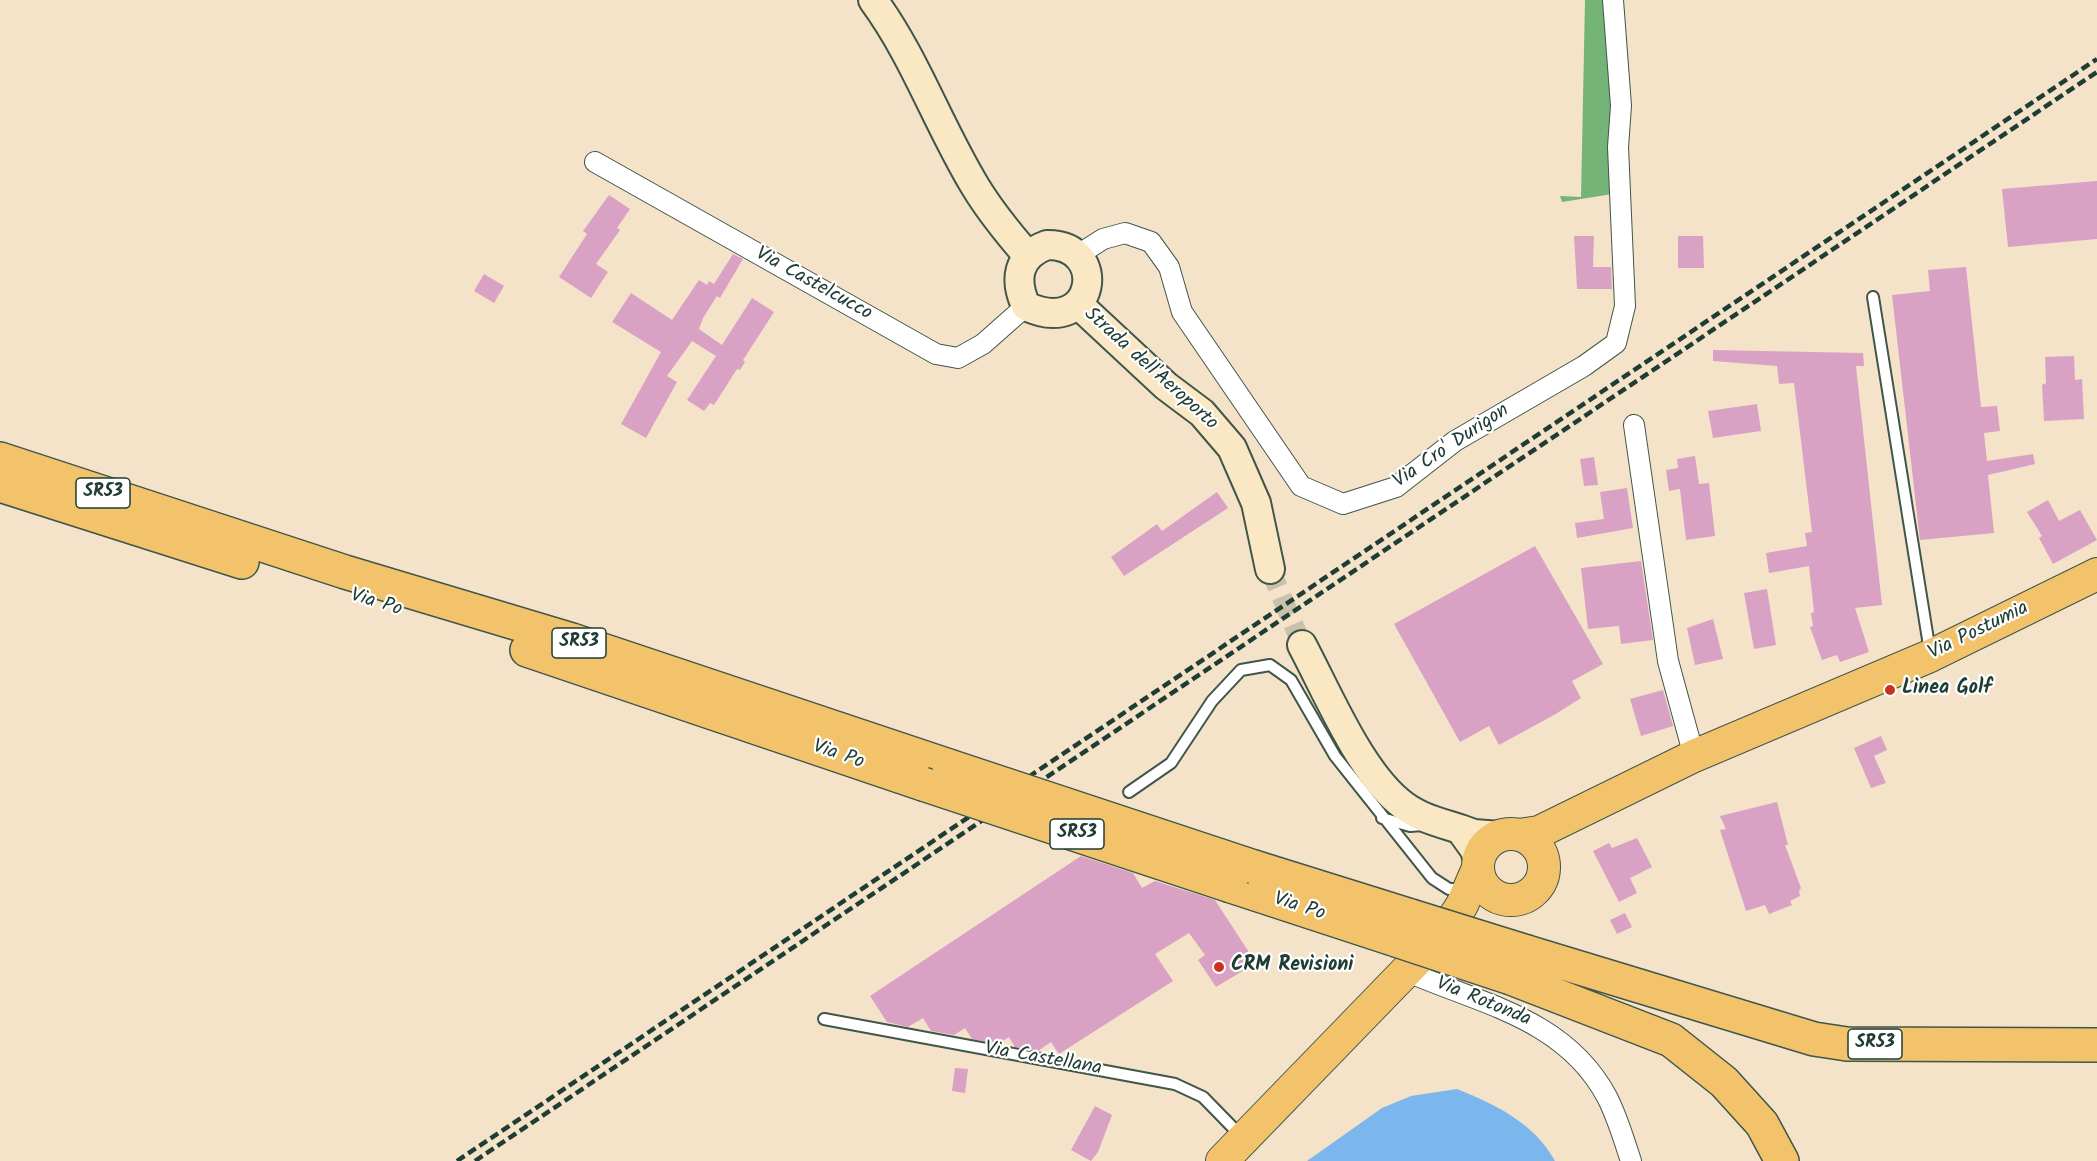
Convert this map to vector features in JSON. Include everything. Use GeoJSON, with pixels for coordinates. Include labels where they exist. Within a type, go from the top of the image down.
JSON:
{"type":"FeatureCollection","features":[{"type":"Feature","properties":{"kind":"highway","name":"Via Po"},"geometry":{"type":"LineString","coordinates":[[0,459],[335,568],[572,640],[949,766],[1242,876]]}},
{"type":"Feature","properties":{"kind":"highway","name":"Via Po"},"geometry":{"type":"LineString","coordinates":[[0,484],[195,548],[561,661],[923,784],[1242,876],[1519,965],[1660,992],[1814,1039],[1847,1044],[2097,1045]]}},
{"type":"Feature","properties":{"kind":"highway","name":"Via Po"},"geometry":{"type":"LineString","coordinates":[[1519,965],[1671,1040],[1724,1082],[1762,1124],[1782,1161]]}},
{"type":"Feature","properties":{"kind":"main road","name":"Via Postumia"},"geometry":{"type":"LineString","coordinates":[[1510,836],[1539,832],[1597,801],[1694,756],[1930,656],[2097,573]]}},
{"type":"Feature","properties":{"kind":"main road"},"geometry":{"type":"LineString","coordinates":[[1222,1161],[1445,931],[1471,915],[1533,892],[1562,838],[1597,801]]}},
{"type":"Feature","properties":{"kind":"main road"},"geometry":{"type":"LineString","coordinates":[[1445,931],[1476,871],[1484,848],[1510,836],[1536,845],[1541,854],[1543,875]]}},
{"type":"Feature","properties":{"kind":"main road"},"geometry":{"type":"LineString","coordinates":[[1476,871],[1485,889],[1493,896],[1513,900]]}},
{"type":"Feature","properties":{"kind":"street"},"geometry":{"type":"LineString","coordinates":[[873,0],[895,30],[975,186],[997,220],[1028,256]]}},
{"type":"Feature","properties":{"kind":"street","name":"Via Cro' Durigon"},"geometry":{"type":"LineString","coordinates":[[1078,255],[1103,239],[1125,233],[1151,242],[1169,267],[1182,312],[1301,486],[1342,504],[1396,487],[1455,441],[1584,366],[1616,343],[1625,306],[1618,147],[1621,106],[1613,0]]}},
{"type":"Feature","properties":{"kind":"street","name":"Via Castelcucco"},"geometry":{"type":"LineString","coordinates":[[595,162],[936,354],[958,358],[983,344],[1026,306]]}},
{"type":"Feature","properties":{"kind":"street"},"geometry":{"type":"LineString","coordinates":[[1026,306],[1018,286],[1018,275],[1028,256],[1036,249],[1058,245],[1078,255]]}},
{"type":"Feature","properties":{"kind":"street","name":"Strada dell'Aeroporto"},"geometry":{"type":"LineString","coordinates":[[1026,306],[1050,315],[1063,314],[1078,305],[1087,288],[1088,276],[1085,265],[1078,255]]}},
{"type":"Feature","properties":{"kind":"street","name":"Strada dell'Aeroporto"},"geometry":{"type":"LineString","coordinates":[[1078,305],[1158,379],[1202,413],[1232,448],[1256,503],[1270,569]]}},
{"type":"Feature","properties":{"kind":"street"},"geometry":{"type":"LineString","coordinates":[[1634,425],[1668,661],[1694,756]]}},
{"type":"Feature","properties":{"kind":"street"},"geometry":{"type":"LineString","coordinates":[[1302,645],[1375,777],[1398,802],[1411,811],[1474,834],[1510,836]]}},
{"type":"Feature","properties":{"kind":"street"},"geometry":{"type":"LineString","coordinates":[[1451,826],[1470,842],[1476,871]]}},
{"type":"Feature","properties":{"kind":"street","name":"Via Rotonda"},"geometry":{"type":"LineString","coordinates":[[1406,971],[1545,1029],[1586,1065],[1596,1078],[1608,1098],[1631,1161]]}},
{"type":"Feature","properties":{"kind":"lane"},"geometry":{"type":"LineString","coordinates":[[1873,297],[1930,656]]}},
{"type":"Feature","properties":{"kind":"lane"},"geometry":{"type":"LineString","coordinates":[[1129,792],[1171,763],[1212,701],[1241,670],[1270,665],[1291,680],[1335,756],[1432,878],[1443,886],[1458,890],[1476,871]]}},
{"type":"Feature","properties":{"kind":"lane"},"geometry":{"type":"LineString","coordinates":[[1382,818],[1410,826],[1451,826]]}},
{"type":"Feature","properties":{"kind":"lane","name":"Via Castellana"},"geometry":{"type":"LineString","coordinates":[[824,1019],[1175,1084],[1203,1096],[1243,1139]]}},
{"type":"Feature","properties":{"kind":"green space"},"geometry":{"type":"Polygon","coordinates":[[[1585,0],[1622,0],[1625,192],[1562,202],[1560,196],[1581,197],[1585,0]]]}},
{"type":"Feature","properties":{"kind":"water"},"geometry":{"type":"Polygon","coordinates":[[[1457,1089],[1486,1102],[1525,1125],[1546,1147],[1555,1161],[1307,1161],[1382,1108],[1411,1096],[1457,1089]]]}},
{"type":"Feature","properties":{"kind":"building"},"geometry":{"type":"Polygon","coordinates":[[[2097,181],[2097,239],[2008,247],[2002,189],[2097,181]]]}},
{"type":"Feature","properties":{"kind":"building"},"geometry":{"type":"Polygon","coordinates":[[[609,195],[630,209],[617,228],[620,230],[596,264],[608,272],[591,298],[559,277],[587,234],[583,231],[609,195]]]}},
{"type":"Feature","properties":{"kind":"building"},"geometry":{"type":"Polygon","coordinates":[[[1574,236],[1594,236],[1593,267],[1611,267],[1612,289],[1577,289],[1574,236]]]}},
{"type":"Feature","properties":{"kind":"building"},"geometry":{"type":"Polygon","coordinates":[[[1678,236],[1703,236],[1704,268],[1678,268],[1678,236]]]}},
{"type":"Feature","properties":{"kind":"building"},"geometry":{"type":"Polygon","coordinates":[[[733,254],[743,259],[720,298],[717,296],[703,318],[699,329],[722,345],[752,298],[774,312],[743,360],[745,362],[740,370],[737,369],[714,405],[710,403],[704,411],[687,400],[716,356],[692,341],[667,376],[677,382],[646,438],[621,424],[661,352],[612,322],[631,293],[672,320],[699,280],[707,285],[709,281],[714,284],[733,254]]]}},
{"type":"Feature","properties":{"kind":"building"},"geometry":{"type":"Polygon","coordinates":[[[1966,267],[1981,407],[1997,406],[2000,431],[1984,433],[1987,461],[2033,454],[2035,464],[1988,475],[1994,533],[1920,540],[1892,295],[1930,291],[1928,270],[1966,267]]]}},
{"type":"Feature","properties":{"kind":"building"},"geometry":{"type":"Polygon","coordinates":[[[484,274],[504,286],[494,303],[474,291],[484,274]]]}},
{"type":"Feature","properties":{"kind":"building"},"geometry":{"type":"Polygon","coordinates":[[[1713,350],[1863,353],[1864,366],[1856,366],[1882,605],[1855,608],[1869,652],[1840,662],[1837,655],[1822,660],[1810,627],[1813,626],[1811,613],[1814,612],[1809,566],[1769,573],[1766,553],[1807,546],[1805,533],[1812,532],[1794,383],[1779,384],[1777,366],[1713,361],[1713,350]]]}},
{"type":"Feature","properties":{"kind":"building"},"geometry":{"type":"Polygon","coordinates":[[[2074,356],[2075,380],[2082,379],[2084,419],[2044,421],[2042,385],[2046,383],[2045,357],[2074,356]]]}},
{"type":"Feature","properties":{"kind":"building"},"geometry":{"type":"Polygon","coordinates":[[[1757,404],[1761,431],[1713,438],[1708,411],[1757,404]]]}},
{"type":"Feature","properties":{"kind":"building"},"geometry":{"type":"Polygon","coordinates":[[[1695,456],[1699,484],[1709,483],[1715,536],[1686,540],[1680,489],[1669,491],[1666,470],[1678,468],[1677,459],[1695,456]]]}},
{"type":"Feature","properties":{"kind":"building"},"geometry":{"type":"Polygon","coordinates":[[[1594,457],[1598,485],[1584,486],[1580,459],[1594,457]]]}},
{"type":"Feature","properties":{"kind":"building"},"geometry":{"type":"Polygon","coordinates":[[[1627,488],[1633,528],[1577,538],[1575,523],[1604,519],[1600,492],[1627,488]]]}},
{"type":"Feature","properties":{"kind":"building"},"geometry":{"type":"Polygon","coordinates":[[[1217,492],[1228,508],[1124,576],[1111,557],[1157,524],[1162,531],[1217,492]]]}},
{"type":"Feature","properties":{"kind":"building"},"geometry":{"type":"Polygon","coordinates":[[[2048,500],[2059,521],[2080,510],[2097,540],[2053,564],[2039,538],[2042,536],[2027,512],[2048,500]]]}},
{"type":"Feature","properties":{"kind":"building"},"geometry":{"type":"Polygon","coordinates":[[[1535,546],[1603,664],[1572,681],[1581,698],[1499,745],[1489,726],[1460,742],[1394,624],[1535,546]]]}},
{"type":"Feature","properties":{"kind":"building"},"geometry":{"type":"Polygon","coordinates":[[[1641,561],[1653,640],[1621,644],[1619,626],[1588,629],[1581,568],[1641,561]]]}},
{"type":"Feature","properties":{"kind":"building"},"geometry":{"type":"Polygon","coordinates":[[[1767,589],[1776,645],[1754,649],[1744,593],[1767,589]]]}},
{"type":"Feature","properties":{"kind":"building"},"geometry":{"type":"Polygon","coordinates":[[[1713,619],[1723,659],[1695,665],[1687,628],[1713,619]]]}},
{"type":"Feature","properties":{"kind":"building"},"geometry":{"type":"Polygon","coordinates":[[[1663,690],[1673,726],[1641,736],[1630,699],[1663,690]]]}},
{"type":"Feature","properties":{"kind":"building"},"geometry":{"type":"Polygon","coordinates":[[[1881,736],[1887,750],[1874,756],[1886,783],[1871,788],[1854,748],[1881,736]]]}},
{"type":"Feature","properties":{"kind":"building"},"geometry":{"type":"Polygon","coordinates":[[[1777,802],[1788,845],[1785,845],[1801,888],[1800,896],[1790,901],[1792,905],[1769,914],[1765,905],[1746,911],[1720,830],[1726,829],[1720,816],[1777,802]]]}},
{"type":"Feature","properties":{"kind":"building"},"geometry":{"type":"Polygon","coordinates":[[[1637,838],[1652,867],[1630,878],[1637,893],[1619,902],[1593,851],[1609,843],[1612,848],[1637,838]]]}},
{"type":"Feature","properties":{"kind":"building"},"geometry":{"type":"Polygon","coordinates":[[[1081,856],[1133,873],[1142,888],[1155,881],[1215,900],[1256,963],[1216,987],[1198,960],[1205,955],[1189,933],[1155,954],[1173,981],[1059,1054],[1051,1042],[1038,1051],[1015,1047],[1009,1037],[998,1044],[972,1039],[965,1028],[954,1035],[931,1031],[923,1018],[908,1027],[887,1022],[870,996],[1081,856]]]}},
{"type":"Feature","properties":{"kind":"building"},"geometry":{"type":"Polygon","coordinates":[[[1625,913],[1632,927],[1617,934],[1610,920],[1625,913]]]}},
{"type":"Feature","properties":{"kind":"building"},"geometry":{"type":"Polygon","coordinates":[[[955,1068],[968,1069],[965,1093],[952,1091],[955,1068]]]}},
{"type":"Feature","properties":{"kind":"building"},"geometry":{"type":"Polygon","coordinates":[[[1095,1106],[1112,1115],[1098,1152],[1091,1161],[1071,1150],[1095,1106]]]}},
{"type":"Feature","properties":{"kind":"tunnel"},"geometry":{"type":"LineString","coordinates":[[1270,569],[1302,645]]}},
{"type":"Feature","properties":{"kind":"railway"},"geometry":{"type":"LineString","coordinates":[[457,1161],[2097,59]]}},
{"type":"Feature","properties":{"kind":"railway"},"geometry":{"type":"LineString","coordinates":[[475,1161],[2097,72]]}},
{"type":"Feature","properties":{"kind":"place","name":"Linea Golf"},"geometry":{"type":"Point","coordinates":[1890,690]}},
{"type":"Feature","properties":{"kind":"place","name":"CRM Revisioni"},"geometry":{"type":"Point","coordinates":[1219,967]}}]}
